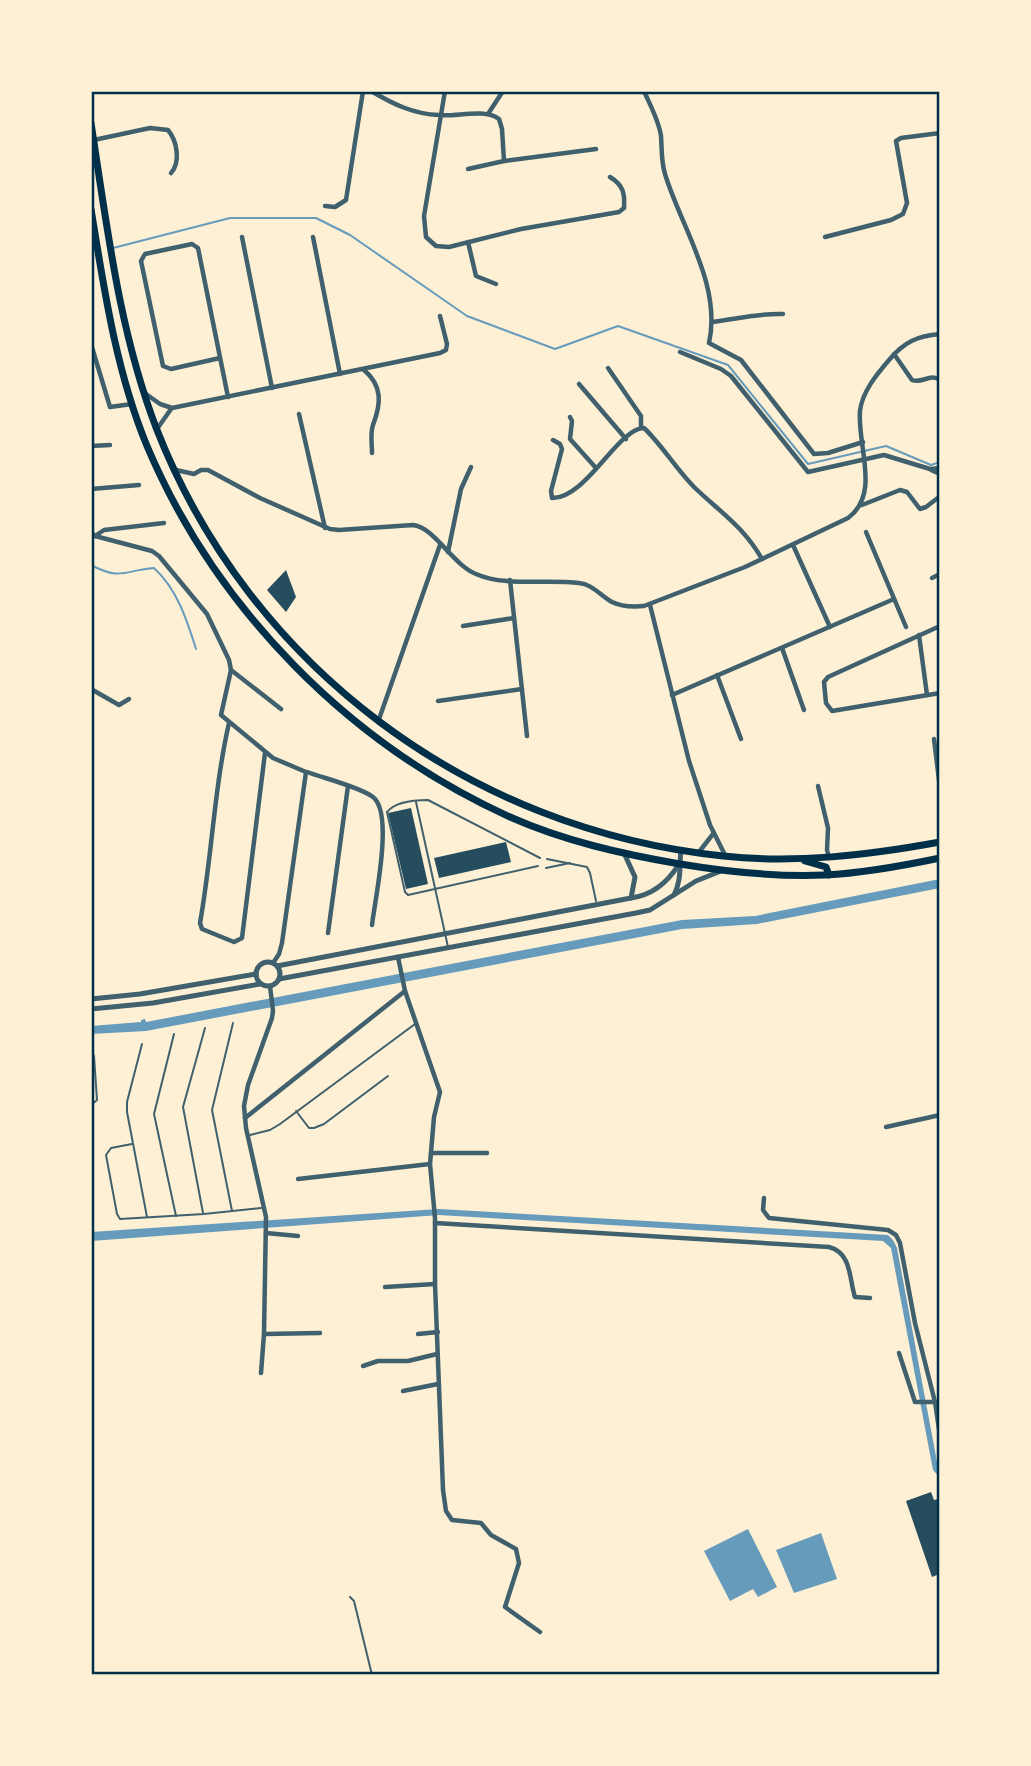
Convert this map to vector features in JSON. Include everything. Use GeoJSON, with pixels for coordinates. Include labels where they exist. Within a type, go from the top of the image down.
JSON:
{"type":"FeatureCollection","features":[{"type":"Feature","properties":{"kind":"highway"},"geometry":{"type":"LineString","coordinates":[[91,123],[120,299],[144,393],[174,469],[218,548],[251,595],[314,667],[351,701],[378,723],[460,775],[546,815],[626,839],[726,857],[784,858],[829,857],[940,842]]}},
{"type":"Feature","properties":{"kind":"highway"},"geometry":{"type":"LineString","coordinates":[[91,209],[116,346],[132,404],[166,487],[212,565],[268,638],[344,713],[420,768],[494,809],[542,829],[624,853],[721,871],[829,875],[883,869],[940,858]]}},
{"type":"Feature","properties":{"kind":"highway"},"geometry":{"type":"LineString","coordinates":[[344,713],[345,705],[351,701]]}},
{"type":"Feature","properties":{"kind":"highway"},"geometry":{"type":"LineString","coordinates":[[784,858],[818,863],[826,867],[829,875]]}},
{"type":"Feature","properties":{"kind":"street"},"geometry":{"type":"LineString","coordinates":[[325,206],[335,207],[346,200],[363,91]]}},
{"type":"Feature","properties":{"kind":"street"},"geometry":{"type":"LineString","coordinates":[[371,91],[399,107],[440,116],[496,116],[501,123],[504,161]]}},
{"type":"Feature","properties":{"kind":"street"},"geometry":{"type":"LineString","coordinates":[[445,91],[424,228],[426,236],[436,246],[449,247],[521,229],[622,211],[622,186],[610,177]]}},
{"type":"Feature","properties":{"kind":"street"},"geometry":{"type":"LineString","coordinates":[[488,114],[503,91]]}},
{"type":"Feature","properties":{"kind":"street"},"geometry":{"type":"LineString","coordinates":[[644,91],[661,134],[666,178],[710,298],[712,322],[709,343],[741,360],[814,454],[863,444]]}},
{"type":"Feature","properties":{"kind":"street"},"geometry":{"type":"LineString","coordinates":[[94,140],[150,128],[168,130],[175,142],[177,155],[176,168],[171,173]]}},
{"type":"Feature","properties":{"kind":"street"},"geometry":{"type":"LineString","coordinates":[[825,237],[891,220],[903,214],[907,203],[896,141],[940,133]]}},
{"type":"Feature","properties":{"kind":"street"},"geometry":{"type":"LineString","coordinates":[[468,169],[504,161],[596,149]]}},
{"type":"Feature","properties":{"kind":"street"},"geometry":{"type":"LineString","coordinates":[[242,237],[272,388]]}},
{"type":"Feature","properties":{"kind":"street"},"geometry":{"type":"LineString","coordinates":[[313,237],[340,374]]}},
{"type":"Feature","properties":{"kind":"street"},"geometry":{"type":"LineString","coordinates":[[468,242],[477,276],[496,284]]}},
{"type":"Feature","properties":{"kind":"street"},"geometry":{"type":"LineString","coordinates":[[220,358],[171,369],[166,369],[161,364],[141,261],[145,254],[192,244],[198,248],[228,397]]}},
{"type":"Feature","properties":{"kind":"street"},"geometry":{"type":"LineString","coordinates":[[712,322],[767,313],[783,314]]}},
{"type":"Feature","properties":{"kind":"street"},"geometry":{"type":"LineString","coordinates":[[144,393],[160,404],[172,408],[444,352],[447,344],[440,316]]}},
{"type":"Feature","properties":{"kind":"street"},"geometry":{"type":"LineString","coordinates":[[862,505],[864,459],[860,413],[863,402],[875,378],[894,354],[916,338],[940,334]]}},
{"type":"Feature","properties":{"kind":"street"},"geometry":{"type":"LineString","coordinates":[[91,344],[110,407],[132,404]]}},
{"type":"Feature","properties":{"kind":"street"},"geometry":{"type":"LineString","coordinates":[[680,352],[731,376],[806,471],[813,472],[887,455],[940,474]]}},
{"type":"Feature","properties":{"kind":"street"},"geometry":{"type":"LineString","coordinates":[[894,354],[912,380],[919,382],[931,377],[940,380]]}},
{"type":"Feature","properties":{"kind":"street"},"geometry":{"type":"LineString","coordinates":[[607,368],[641,416],[641,427]]}},
{"type":"Feature","properties":{"kind":"street"},"geometry":{"type":"LineString","coordinates":[[363,369],[373,378],[379,403],[378,416],[372,426],[372,453]]}},
{"type":"Feature","properties":{"kind":"street"},"geometry":{"type":"LineString","coordinates":[[579,384],[626,439]]}},
{"type":"Feature","properties":{"kind":"street"},"geometry":{"type":"LineString","coordinates":[[157,429],[164,415],[172,408]]}},
{"type":"Feature","properties":{"kind":"street"},"geometry":{"type":"LineString","coordinates":[[299,414],[325,528]]}},
{"type":"Feature","properties":{"kind":"street"},"geometry":{"type":"LineString","coordinates":[[570,418],[570,439],[596,468]]}},
{"type":"Feature","properties":{"kind":"street"},"geometry":{"type":"LineString","coordinates":[[553,440],[560,444],[562,449],[551,491],[552,498],[572,491],[641,427]]}},
{"type":"Feature","properties":{"kind":"street"},"geometry":{"type":"LineString","coordinates":[[641,427],[646,429],[694,486],[752,542],[762,559]]}},
{"type":"Feature","properties":{"kind":"street"},"geometry":{"type":"LineString","coordinates":[[91,446],[110,445]]}},
{"type":"Feature","properties":{"kind":"street"},"geometry":{"type":"LineString","coordinates":[[448,552],[461,489],[471,467]]}},
{"type":"Feature","properties":{"kind":"street"},"geometry":{"type":"LineString","coordinates":[[930,469],[940,468]]}},
{"type":"Feature","properties":{"kind":"street"},"geometry":{"type":"LineString","coordinates":[[174,469],[194,474]]}},
{"type":"Feature","properties":{"kind":"street"},"geometry":{"type":"LineString","coordinates":[[186,492],[188,482],[194,474],[208,470],[325,528],[340,530],[418,525],[459,564],[476,575],[510,580],[580,583],[620,605],[649,605],[762,559],[848,518],[862,505],[900,490],[907,492],[920,509],[939,497]]}},
{"type":"Feature","properties":{"kind":"street"},"geometry":{"type":"LineString","coordinates":[[91,489],[139,485]]}},
{"type":"Feature","properties":{"kind":"street"},"geometry":{"type":"LineString","coordinates":[[93,534],[104,530],[164,523]]}},
{"type":"Feature","properties":{"kind":"street"},"geometry":{"type":"LineString","coordinates":[[866,531],[906,627]]}},
{"type":"Feature","properties":{"kind":"street"},"geometry":{"type":"LineString","coordinates":[[93,534],[152,551],[207,614],[229,660],[231,670],[220,711],[229,723],[265,753],[281,762],[369,794],[378,802],[383,836],[372,925]]}},
{"type":"Feature","properties":{"kind":"street"},"geometry":{"type":"LineString","coordinates":[[378,723],[440,545]]}},
{"type":"Feature","properties":{"kind":"street"},"geometry":{"type":"LineString","coordinates":[[793,545],[830,627]]}},
{"type":"Feature","properties":{"kind":"street"},"geometry":{"type":"LineString","coordinates":[[932,578],[940,574]]}},
{"type":"Feature","properties":{"kind":"street"},"geometry":{"type":"LineString","coordinates":[[510,580],[527,736]]}},
{"type":"Feature","properties":{"kind":"street"},"geometry":{"type":"LineString","coordinates":[[672,695],[894,599]]}},
{"type":"Feature","properties":{"kind":"street"},"geometry":{"type":"LineString","coordinates":[[649,605],[689,761],[714,834],[726,857]]}},
{"type":"Feature","properties":{"kind":"street"},"geometry":{"type":"LineString","coordinates":[[463,626],[514,618]]}},
{"type":"Feature","properties":{"kind":"street"},"geometry":{"type":"LineString","coordinates":[[940,626],[825,679],[826,703],[829,709],[835,711],[940,693]]}},
{"type":"Feature","properties":{"kind":"street"},"geometry":{"type":"LineString","coordinates":[[919,635],[928,695]]}},
{"type":"Feature","properties":{"kind":"street"},"geometry":{"type":"LineString","coordinates":[[782,648],[804,710]]}},
{"type":"Feature","properties":{"kind":"street"},"geometry":{"type":"LineString","coordinates":[[231,670],[281,709]]}},
{"type":"Feature","properties":{"kind":"street"},"geometry":{"type":"LineString","coordinates":[[717,675],[741,739]]}},
{"type":"Feature","properties":{"kind":"street"},"geometry":{"type":"LineString","coordinates":[[91,689],[119,705],[129,699]]}},
{"type":"Feature","properties":{"kind":"street"},"geometry":{"type":"LineString","coordinates":[[438,701],[522,689]]}},
{"type":"Feature","properties":{"kind":"street"},"geometry":{"type":"LineString","coordinates":[[229,723],[218,773],[208,881],[200,923],[202,929],[234,942],[242,938],[265,753]]}},
{"type":"Feature","properties":{"kind":"street"},"geometry":{"type":"LineString","coordinates":[[934,739],[940,788]]}},
{"type":"Feature","properties":{"kind":"street"},"geometry":{"type":"LineString","coordinates":[[275,964],[282,943],[306,772]]}},
{"type":"Feature","properties":{"kind":"street"},"geometry":{"type":"LineString","coordinates":[[328,933],[348,786]]}},
{"type":"Feature","properties":{"kind":"street"},"geometry":{"type":"LineString","coordinates":[[818,786],[828,828],[829,857]]}},
{"type":"Feature","properties":{"kind":"street"},"geometry":{"type":"LineString","coordinates":[[697,853],[714,834]]}},
{"type":"Feature","properties":{"kind":"street"},"geometry":{"type":"LineString","coordinates":[[674,895],[681,874],[681,850]]}},
{"type":"Feature","properties":{"kind":"street"},"geometry":{"type":"LineString","coordinates":[[624,853],[635,877],[631,898]]}},
{"type":"Feature","properties":{"kind":"street"},"geometry":{"type":"LineString","coordinates":[[91,999],[140,994],[256,974],[262,964],[275,964],[631,898],[656,890],[679,864]]}},
{"type":"Feature","properties":{"kind":"street"},"geometry":{"type":"LineString","coordinates":[[261,1373],[266,1217],[262,1208],[244,1105],[273,1011],[271,986],[279,979],[636,914],[650,910],[702,878],[721,871]]}},
{"type":"Feature","properties":{"kind":"street"},"geometry":{"type":"LineString","coordinates":[[398,957],[405,991],[440,1092],[434,1117],[430,1164],[435,1207],[437,1354],[446,1511],[455,1522],[481,1523],[491,1535],[516,1549],[519,1563],[505,1606],[540,1632]]}},
{"type":"Feature","properties":{"kind":"street"},"geometry":{"type":"LineString","coordinates":[[275,964],[280,972],[279,979]]}},
{"type":"Feature","properties":{"kind":"street"},"geometry":{"type":"LineString","coordinates":[[256,974],[260,984]]}},
{"type":"Feature","properties":{"kind":"street"},"geometry":{"type":"LineString","coordinates":[[91,1009],[153,1003],[260,984],[271,986]]}},
{"type":"Feature","properties":{"kind":"street"},"geometry":{"type":"LineString","coordinates":[[245,1118],[405,991]]}},
{"type":"Feature","properties":{"kind":"street"},"geometry":{"type":"LineString","coordinates":[[886,1127],[940,1115]]}},
{"type":"Feature","properties":{"kind":"street"},"geometry":{"type":"LineString","coordinates":[[431,1153],[487,1153]]}},
{"type":"Feature","properties":{"kind":"street"},"geometry":{"type":"LineString","coordinates":[[298,1179],[430,1164]]}},
{"type":"Feature","properties":{"kind":"street"},"geometry":{"type":"LineString","coordinates":[[764,1198],[763,1210],[769,1218],[888,1230],[896,1235],[935,1402],[940,1436]]}},
{"type":"Feature","properties":{"kind":"street"},"geometry":{"type":"LineString","coordinates":[[435,1221],[829,1247],[844,1256],[855,1297],[870,1298]]}},
{"type":"Feature","properties":{"kind":"street"},"geometry":{"type":"LineString","coordinates":[[266,1231],[298,1236]]}},
{"type":"Feature","properties":{"kind":"street"},"geometry":{"type":"LineString","coordinates":[[385,1287],[435,1284]]}},
{"type":"Feature","properties":{"kind":"street"},"geometry":{"type":"LineString","coordinates":[[418,1334],[438,1332]]}},
{"type":"Feature","properties":{"kind":"street"},"geometry":{"type":"LineString","coordinates":[[264,1334],[320,1333]]}},
{"type":"Feature","properties":{"kind":"street"},"geometry":{"type":"LineString","coordinates":[[899,1353],[913,1399],[919,1403],[935,1402]]}},
{"type":"Feature","properties":{"kind":"street"},"geometry":{"type":"LineString","coordinates":[[363,1366],[370,1362],[408,1361],[437,1354]]}},
{"type":"Feature","properties":{"kind":"street"},"geometry":{"type":"LineString","coordinates":[[403,1391],[439,1384]]}},
{"type":"Feature","properties":{"kind":"lane"},"geometry":{"type":"LineString","coordinates":[[416,800],[448,948]]}},
{"type":"Feature","properties":{"kind":"lane"},"geometry":{"type":"LineString","coordinates":[[538,866],[411,896],[406,894],[387,817],[389,808],[416,800],[428,800],[540,858]]}},
{"type":"Feature","properties":{"kind":"lane"},"geometry":{"type":"LineString","coordinates":[[548,859],[570,862],[589,870],[597,904]]}},
{"type":"Feature","properties":{"kind":"lane"},"geometry":{"type":"LineString","coordinates":[[546,868],[570,862]]}},
{"type":"Feature","properties":{"kind":"lane"},"geometry":{"type":"LineString","coordinates":[[232,1212],[212,1110],[233,1023]]}},
{"type":"Feature","properties":{"kind":"lane"},"geometry":{"type":"LineString","coordinates":[[249,1135],[275,1128],[416,1023]]}},
{"type":"Feature","properties":{"kind":"lane"},"geometry":{"type":"LineString","coordinates":[[204,1214],[183,1108],[205,1028]]}},
{"type":"Feature","properties":{"kind":"lane"},"geometry":{"type":"LineString","coordinates":[[174,1034],[154,1114],[176,1216]]}},
{"type":"Feature","properties":{"kind":"lane"},"geometry":{"type":"LineString","coordinates":[[142,1044],[127,1102],[132,1144],[147,1218]]}},
{"type":"Feature","properties":{"kind":"lane"},"geometry":{"type":"LineString","coordinates":[[91,1051],[94,1056],[97,1100],[91,1105]]}},
{"type":"Feature","properties":{"kind":"lane"},"geometry":{"type":"LineString","coordinates":[[296,1111],[309,1128],[314,1128],[324,1124],[388,1076]]}},
{"type":"Feature","properties":{"kind":"lane"},"geometry":{"type":"LineString","coordinates":[[132,1144],[111,1148],[106,1153],[117,1214],[123,1220],[262,1208]]}},
{"type":"Feature","properties":{"kind":"lane"},"geometry":{"type":"LineString","coordinates":[[350,1597],[354,1601],[372,1675]]}},
{"type":"Feature","properties":{"kind":"water"},"geometry":{"type":"Polygon","coordinates":[[[940,879],[940,888],[757,924],[682,929],[146,1031],[91,1034],[91,1026],[141,1022],[145,1019],[146,1022],[682,920],[755,916],[940,879]]]}},
{"type":"Feature","properties":{"kind":"water"},"geometry":{"type":"Polygon","coordinates":[[[439,1209],[888,1235],[897,1248],[940,1478],[933,1470],[891,1248],[883,1241],[439,1215],[91,1241],[91,1232],[439,1209]]]}},
{"type":"Feature","properties":{"kind":"water"},"geometry":{"type":"Polygon","coordinates":[[[748,1529],[777,1587],[758,1597],[753,1589],[730,1601],[704,1551],[748,1529]]]}},
{"type":"Feature","properties":{"kind":"water"},"geometry":{"type":"Polygon","coordinates":[[[821,1533],[837,1579],[794,1593],[776,1550],[821,1533]]]}},
{"type":"Feature","properties":{"kind":"building"},"geometry":{"type":"Polygon","coordinates":[[[286,570],[296,597],[286,612],[267,590],[286,570]]]}},
{"type":"Feature","properties":{"kind":"building"},"geometry":{"type":"Polygon","coordinates":[[[411,808],[428,884],[406,889],[388,813],[411,808]]]}},
{"type":"Feature","properties":{"kind":"building"},"geometry":{"type":"Polygon","coordinates":[[[506,842],[511,862],[439,878],[434,858],[506,842]]]}},
{"type":"Feature","properties":{"kind":"building"},"geometry":{"type":"Polygon","coordinates":[[[931,1492],[940,1505],[940,1510],[937,1511],[940,1519],[940,1582],[937,1575],[932,1577],[906,1501],[931,1492]]]}},
{"type":"Feature","properties":{"kind":"waterway"},"geometry":{"type":"LineString","coordinates":[[113,248],[230,218],[316,218],[350,235],[467,316],[555,349],[618,326],[728,365],[808,464],[886,446],[931,465],[940,462]]}},
{"type":"Feature","properties":{"kind":"waterway"},"geometry":{"type":"LineString","coordinates":[[91,565],[116,574],[154,568],[175,595],[196,649]]}}]}
